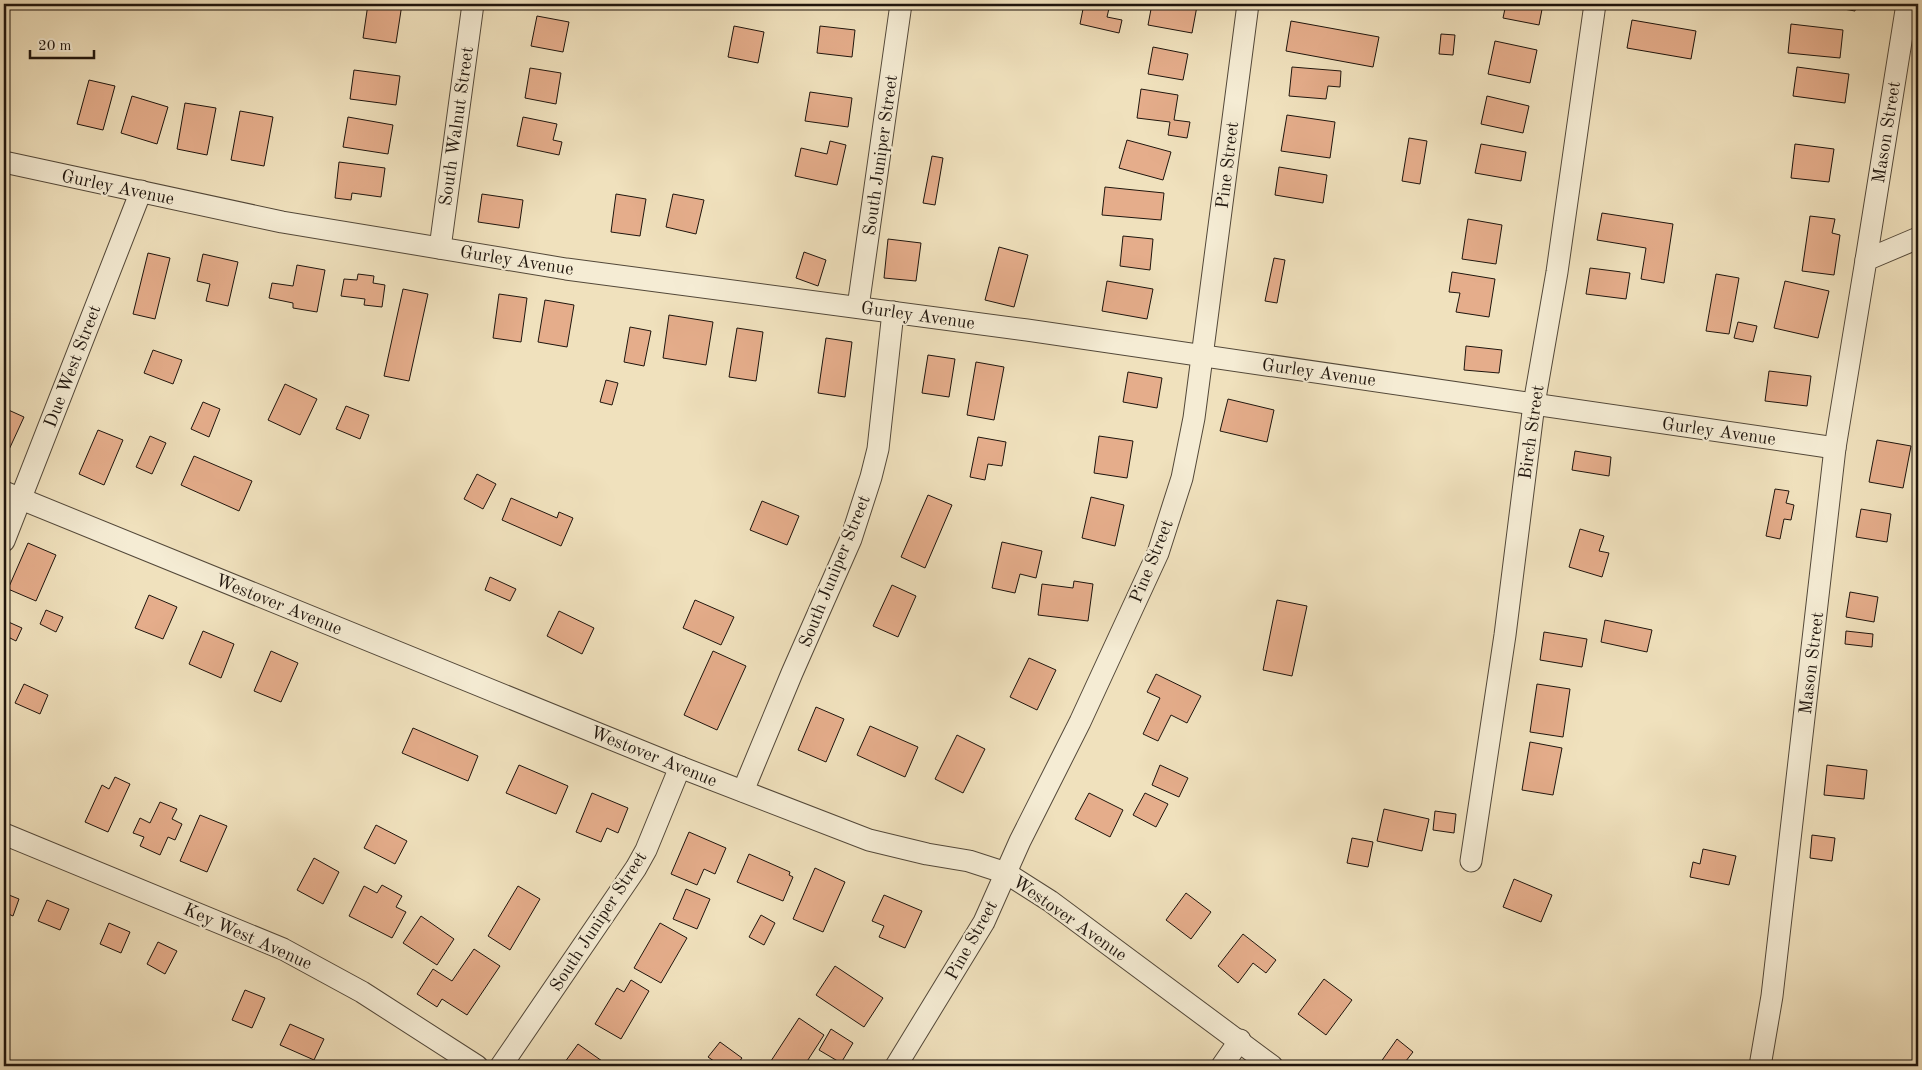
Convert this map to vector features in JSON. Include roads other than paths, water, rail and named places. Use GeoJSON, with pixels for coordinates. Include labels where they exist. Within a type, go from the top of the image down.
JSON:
{"type":"FeatureCollection","features":[{"type":"Feature","properties":{"kind":"street","name":"South Walnut Street"},"geometry":{"type":"LineString","coordinates":[[440,248],[473,4]]}},
{"type":"Feature","properties":{"kind":"street","name":"South Juniper Street"},"geometry":{"type":"LineString","coordinates":[[858,307],[901,4]]}},
{"type":"Feature","properties":{"kind":"street","name":"Pine Street"},"geometry":{"type":"LineString","coordinates":[[896,1066],[984,922],[1080,722],[1158,553],[1182,478],[1194,418],[1248,4]]}},
{"type":"Feature","properties":{"kind":"street","name":"Birch Street"},"geometry":{"type":"LineString","coordinates":[[1471,861],[1505,635],[1534,404],[1557,272],[1595,4]]}},
{"type":"Feature","properties":{"kind":"street","name":"Mason Street"},"geometry":{"type":"LineString","coordinates":[[1760,1066],[1772,996],[1835,448],[1907,4]]}},
{"type":"Feature","properties":{"kind":"street","name":"Gurley Avenue"},"geometry":{"type":"LineString","coordinates":[[4,162],[282,222],[573,270],[1203,355],[1835,448]]}},
{"type":"Feature","properties":{"kind":"street","name":"Due West Street"},"geometry":{"type":"LineString","coordinates":[[4,541],[12,496],[141,192]]}},
{"type":"Feature","properties":{"kind":"street"},"geometry":{"type":"LineString","coordinates":[[1866,260],[1918,238]]}},
{"type":"Feature","properties":{"kind":"street","name":"South Juniper Street"},"geometry":{"type":"LineString","coordinates":[[743,791],[851,539],[872,477],[878,448],[893,312]]}},
{"type":"Feature","properties":{"kind":"street","name":"Westover Avenue"},"geometry":{"type":"LineString","coordinates":[[12,496],[680,767],[869,840],[927,854],[969,861],[1006,873],[1050,901],[1240,1040],[1272,1066]]}},
{"type":"Feature","properties":{"kind":"street","name":"South Juniper Street"},"geometry":{"type":"LineString","coordinates":[[501,1066],[636,868],[646,850],[680,767]]}},
{"type":"Feature","properties":{"kind":"street","name":"Key West Avenue"},"geometry":{"type":"LineString","coordinates":[[4,834],[283,948],[362,992],[477,1066]]}},
{"type":"Feature","properties":{"kind":"street"},"geometry":{"type":"LineString","coordinates":[[1222,1066],[1240,1040]]}}]}
